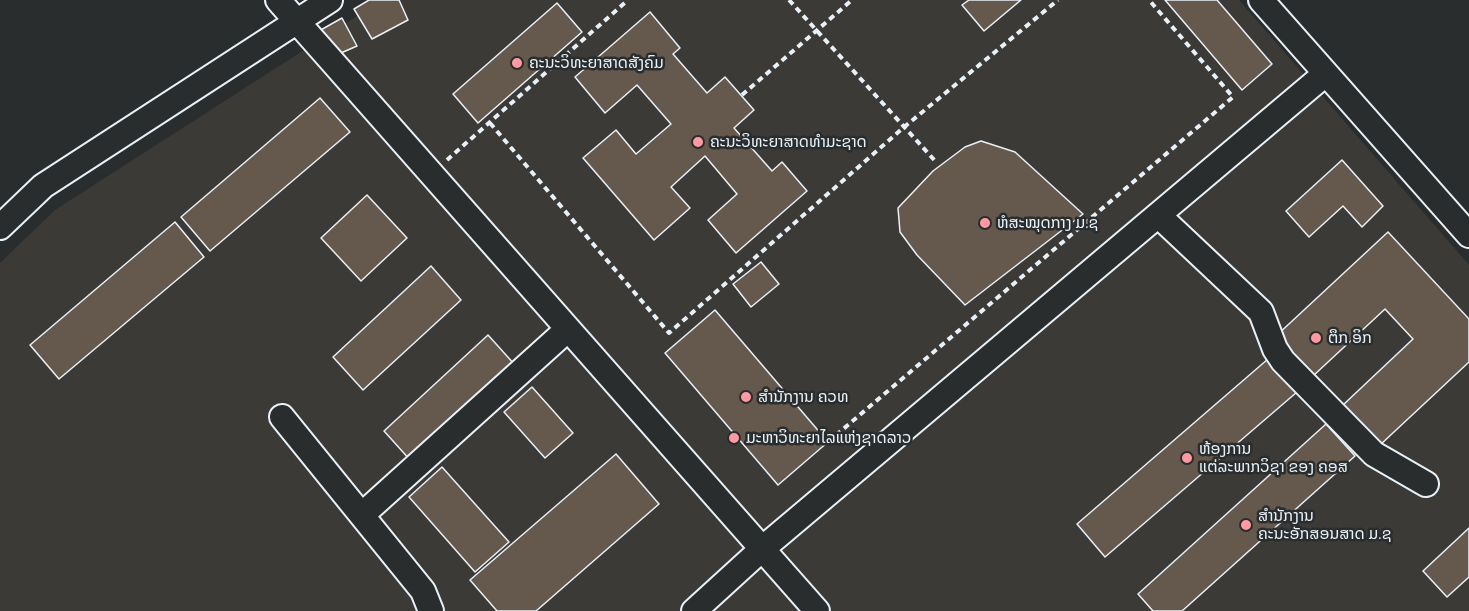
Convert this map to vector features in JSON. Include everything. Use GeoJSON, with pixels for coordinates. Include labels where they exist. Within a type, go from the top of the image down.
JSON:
{"type":"FeatureCollection","features":[{"type":"Feature","properties":{"kind":"street"},"geometry":{"type":"LineString","coordinates":[[278,0],[817,611]]}},
{"type":"Feature","properties":{"kind":"street"},"geometry":{"type":"LineString","coordinates":[[0,227],[43,186],[330,0]]}},
{"type":"Feature","properties":{"kind":"street"},"geometry":{"type":"LineString","coordinates":[[1261,0],[1324,75],[1469,235]]}},
{"type":"Feature","properties":{"kind":"street"},"geometry":{"type":"LineString","coordinates":[[694,611],[762,549],[1324,75]]}},
{"type":"Feature","properties":{"kind":"street"},"geometry":{"type":"LineString","coordinates":[[1158,215],[1261,312],[1275,349],[1283,361],[1374,454],[1426,484]]}},
{"type":"Feature","properties":{"kind":"street"},"geometry":{"type":"LineString","coordinates":[[363,514],[568,329]]}},
{"type":"Feature","properties":{"kind":"street"},"geometry":{"type":"LineString","coordinates":[[282,417],[363,514],[423,591],[431,611]]}},
{"type":"Feature","properties":{"kind":"path"},"geometry":{"type":"LineString","coordinates":[[431,175],[628,0]]}},
{"type":"Feature","properties":{"kind":"path"},"geometry":{"type":"LineString","coordinates":[[789,0],[937,163]]}},
{"type":"Feature","properties":{"kind":"path"},"geometry":{"type":"LineString","coordinates":[[742,95],[852,0]]}},
{"type":"Feature","properties":{"kind":"path"},"geometry":{"type":"LineString","coordinates":[[490,123],[669,333],[903,128],[1058,0]]}},
{"type":"Feature","properties":{"kind":"path"},"geometry":{"type":"LineString","coordinates":[[828,442],[1233,97],[1149,0]]}},
{"type":"Feature","properties":{"kind":"shaded area","name":"ມະຫາວິທະຍາໄລແຫ່ງຊາດລາວ"},"geometry":{"type":"Polygon","coordinates":[[[382,0],[1239,0],[1469,265],[1469,611],[0,611],[0,263],[55,210],[382,0]]]}},
{"type":"Feature","properties":{"kind":"building"},"geometry":{"type":"Polygon","coordinates":[[[369,0],[399,0],[408,20],[372,39],[354,9],[369,0]]]}},
{"type":"Feature","properties":{"kind":"building"},"geometry":{"type":"Polygon","coordinates":[[[969,0],[1021,0],[984,31],[962,5],[969,0]]]}},
{"type":"Feature","properties":{"kind":"building"},"geometry":{"type":"Polygon","coordinates":[[[1165,0],[1217,0],[1272,64],[1242,90],[1165,0]]]}},
{"type":"Feature","properties":{"kind":"building","name":"ຄະນະວິທະຍາສາດສັງຄົມ"},"geometry":{"type":"Polygon","coordinates":[[[557,3],[582,32],[478,123],[453,94],[557,3]]]}},
{"type":"Feature","properties":{"kind":"building","name":"ຄະນະວິທະຍາສາດທຳມະຊາດ"},"geometry":{"type":"Polygon","coordinates":[[[650,12],[680,48],[673,54],[707,93],[725,77],[754,110],[734,128],[772,171],[782,162],[807,191],[736,253],[708,220],[737,194],[705,156],[671,187],[690,208],[654,240],[583,158],[616,130],[636,154],[671,124],[637,85],[605,113],[575,77],[650,12]]]}},
{"type":"Feature","properties":{"kind":"building"},"geometry":{"type":"Polygon","coordinates":[[[342,18],[357,46],[334,56],[319,31],[342,18]]]}},
{"type":"Feature","properties":{"kind":"building"},"geometry":{"type":"Polygon","coordinates":[[[320,98],[350,132],[210,251],[181,217],[320,98]]]}},
{"type":"Feature","properties":{"kind":"building","name":"ຫໍສະໝຸດກາງ ມ.ຊ"},"geometry":{"type":"Polygon","coordinates":[[[981,141],[1015,152],[1083,214],[965,305],[917,255],[900,232],[898,208],[933,171],[965,147],[981,141]]]}},
{"type":"Feature","properties":{"kind":"building"},"geometry":{"type":"Polygon","coordinates":[[[1342,160],[1383,206],[1362,227],[1343,206],[1309,237],[1286,211],[1342,160]]]}},
{"type":"Feature","properties":{"kind":"building"},"geometry":{"type":"Polygon","coordinates":[[[367,195],[407,238],[361,281],[321,238],[367,195]]]}},
{"type":"Feature","properties":{"kind":"building"},"geometry":{"type":"Polygon","coordinates":[[[175,222],[204,257],[59,379],[30,345],[175,222]]]}},
{"type":"Feature","properties":{"kind":"building","name":"ຕຶກ ອິກ"},"geometry":{"type":"Polygon","coordinates":[[[1388,232],[1469,319],[1469,362],[1380,445],[1343,405],[1413,339],[1385,309],[1313,376],[1276,336],[1388,232]]]}},
{"type":"Feature","properties":{"kind":"building"},"geometry":{"type":"Polygon","coordinates":[[[761,262],[779,284],[751,307],[733,284],[761,262]]]}},
{"type":"Feature","properties":{"kind":"building"},"geometry":{"type":"Polygon","coordinates":[[[431,266],[461,300],[363,390],[333,357],[431,266]]]}},
{"type":"Feature","properties":{"kind":"building","name":"ສຳນັກງານ ຄວທ"},"geometry":{"type":"Polygon","coordinates":[[[715,310],[828,442],[778,485],[665,353],[715,310]]]}},
{"type":"Feature","properties":{"kind":"building"},"geometry":{"type":"Polygon","coordinates":[[[488,335],[515,365],[411,461],[384,431],[488,335]]]}},
{"type":"Feature","properties":{"kind":"building","name":"ຫ້ອງການ ແຕ່ລະພາກວິຊາ ຂອງ ຄອສ"},"geometry":{"type":"Polygon","coordinates":[[[1268,359],[1297,392],[1105,557],[1077,524],[1268,359]]]}},
{"type":"Feature","properties":{"kind":"building"},"geometry":{"type":"Polygon","coordinates":[[[532,387],[573,433],[545,458],[504,412],[532,387]]]}},
{"type":"Feature","properties":{"kind":"building","name":"ສໍານັກງານ ຄະນະອັກສອນສາດ ມ.ຊ"},"geometry":{"type":"Polygon","coordinates":[[[1326,424],[1355,456],[1182,611],[1153,611],[1138,594],[1326,424]]]}},
{"type":"Feature","properties":{"kind":"building"},"geometry":{"type":"Polygon","coordinates":[[[616,454],[659,504],[536,611],[497,611],[470,580],[616,454]]]}},
{"type":"Feature","properties":{"kind":"building"},"geometry":{"type":"Polygon","coordinates":[[[442,467],[509,542],[475,572],[409,497],[442,467]]]}},
{"type":"Feature","properties":{"kind":"building"},"geometry":{"type":"Polygon","coordinates":[[[1469,528],[1469,577],[1447,597],[1423,571],[1469,528]]]}},
{"type":"Feature","properties":{"kind":"place","name":"ຄະນະວິທະຍາສາດສັງຄົມ"},"geometry":{"type":"Point","coordinates":[517,63]}},
{"type":"Feature","properties":{"kind":"place","name":"ຄະນະວິທະຍາສາດທຳມະຊາດ"},"geometry":{"type":"Point","coordinates":[698,142]}},
{"type":"Feature","properties":{"kind":"place","name":"ຫໍສະໝຸດກາງ ມ.ຊ"},"geometry":{"type":"Point","coordinates":[985,223]}},
{"type":"Feature","properties":{"kind":"place","name":"ຕຶກ ອິກ"},"geometry":{"type":"Point","coordinates":[1316,338]}},
{"type":"Feature","properties":{"kind":"place","name":"ສຳນັກງານ ຄວທ"},"geometry":{"type":"Point","coordinates":[746,397]}},
{"type":"Feature","properties":{"kind":"place","name":"ມະຫາວິທະຍາໄລແຫ່ງຊາດລາວ"},"geometry":{"type":"Point","coordinates":[734,438]}},
{"type":"Feature","properties":{"kind":"place","name":"ຫ້ອງການ ແຕ່ລະພາກວິຊາ ຂອງ ຄອສ"},"geometry":{"type":"Point","coordinates":[1187,458]}},
{"type":"Feature","properties":{"kind":"place","name":"ສໍານັກງານ ຄະນະອັກສອນສາດ ມ.ຊ"},"geometry":{"type":"Point","coordinates":[1246,525]}}]}
